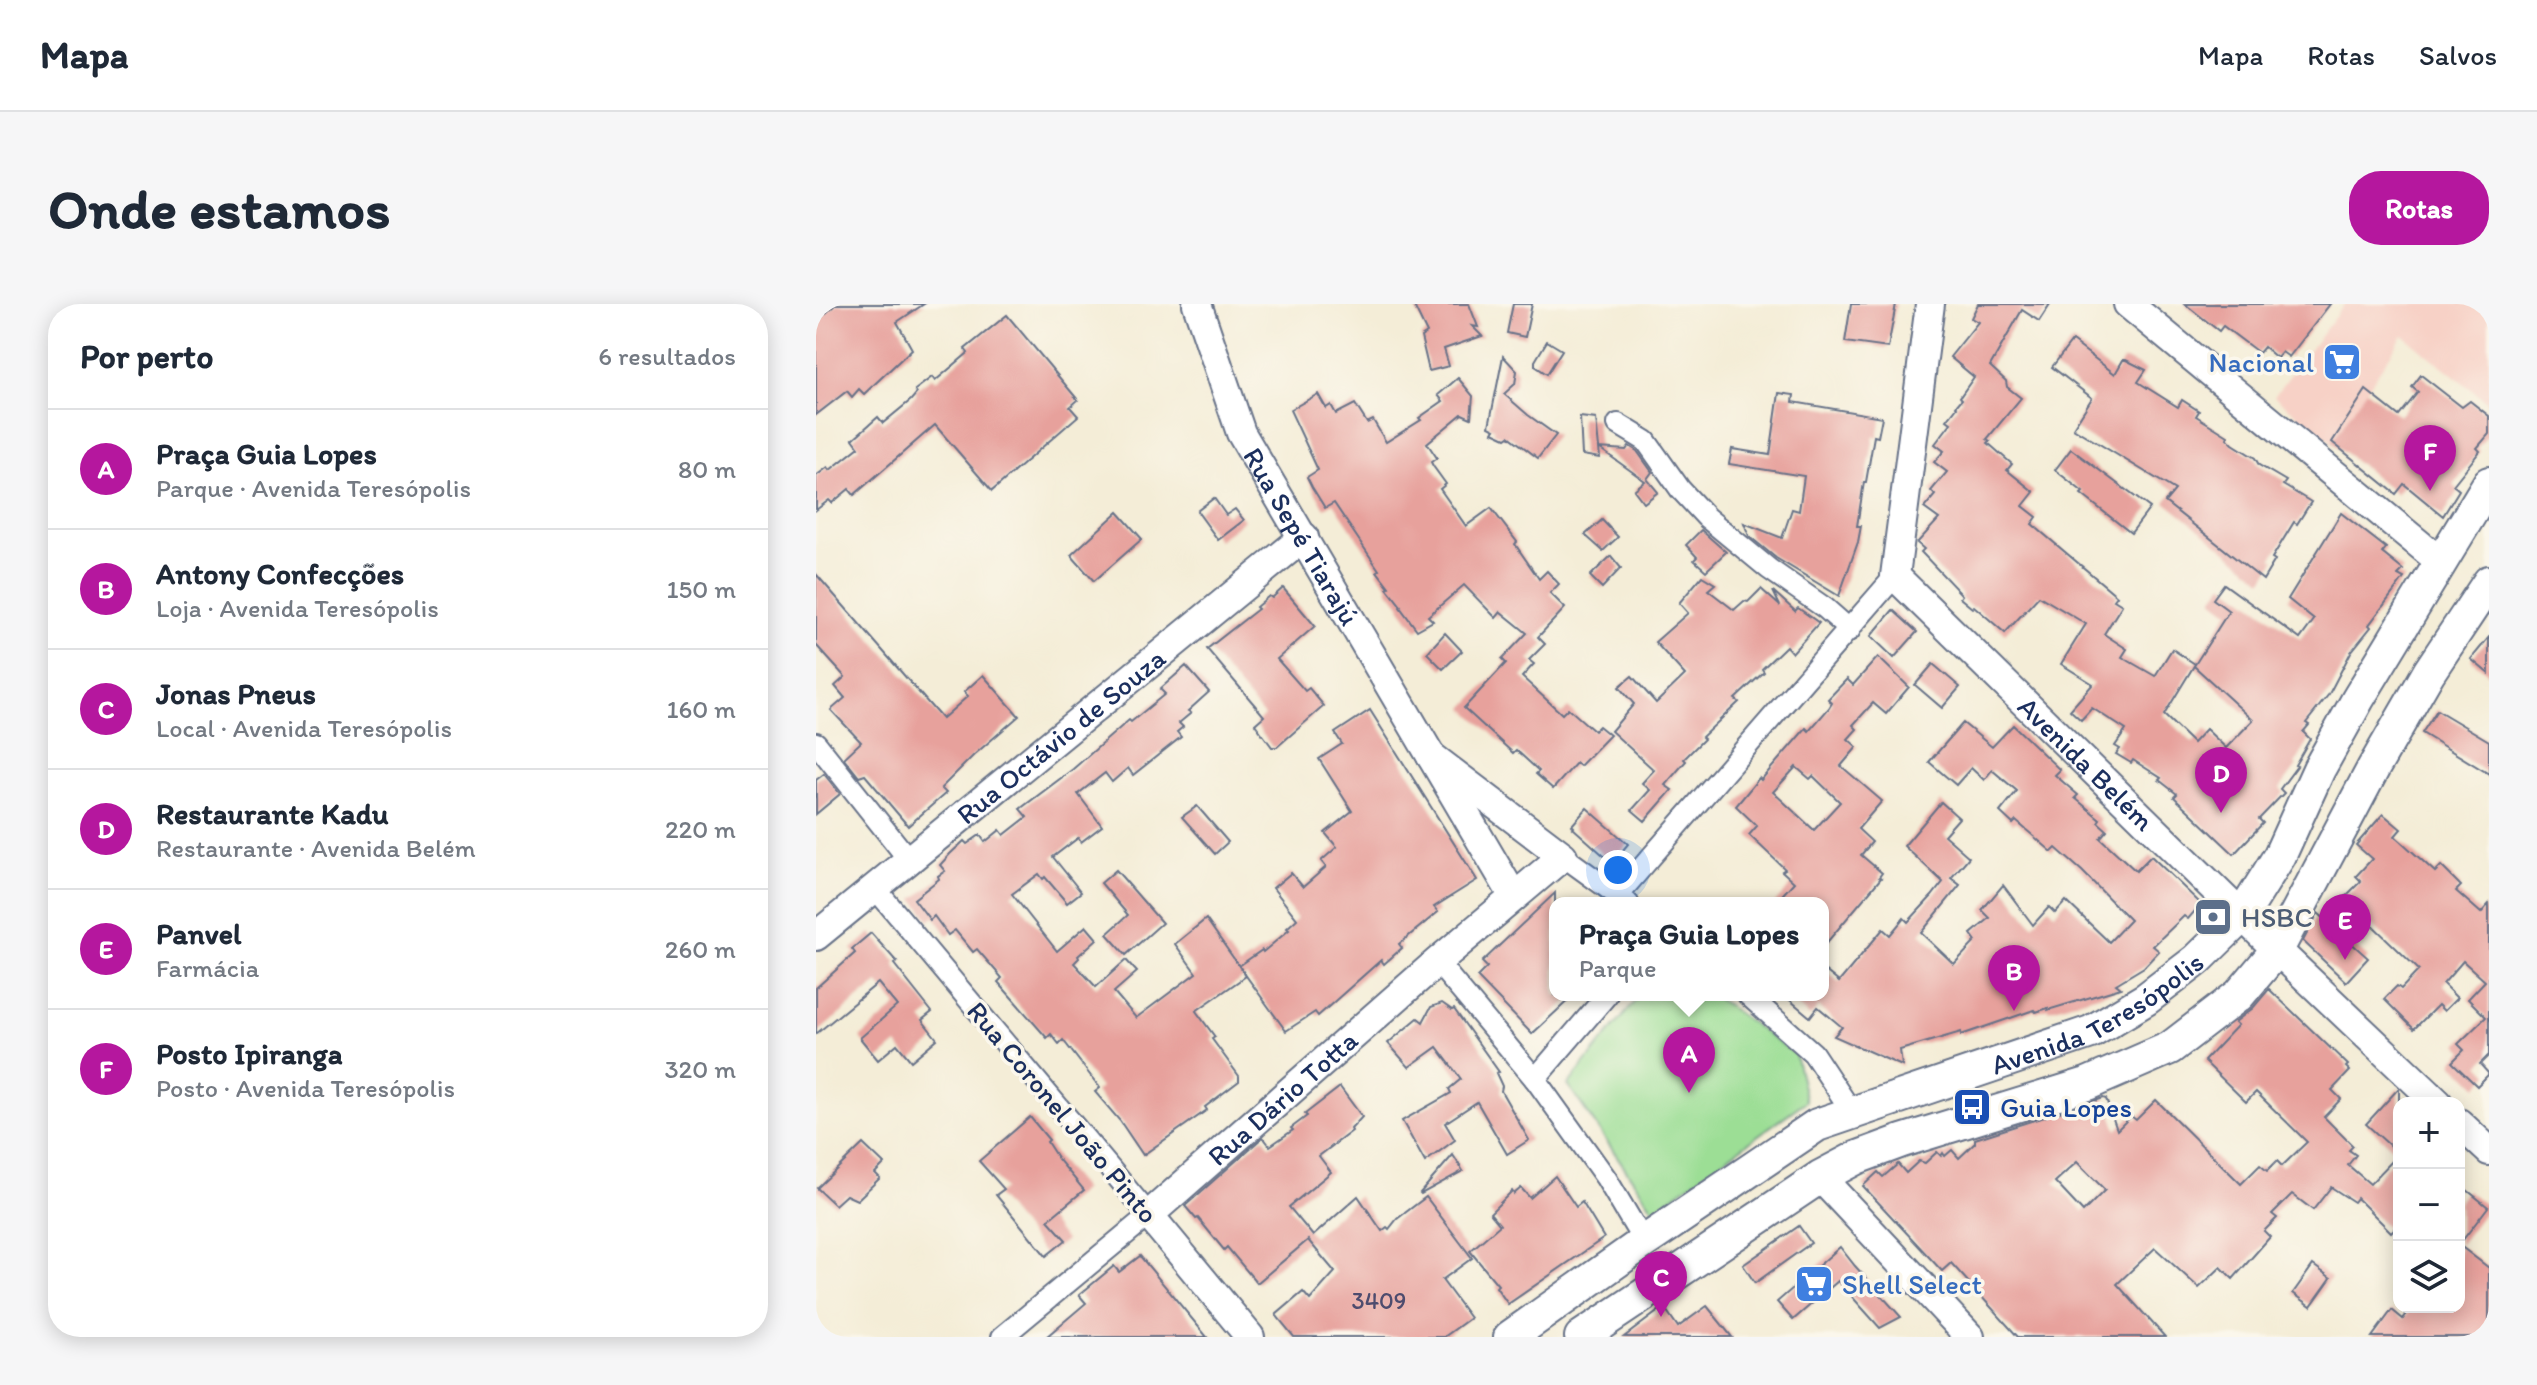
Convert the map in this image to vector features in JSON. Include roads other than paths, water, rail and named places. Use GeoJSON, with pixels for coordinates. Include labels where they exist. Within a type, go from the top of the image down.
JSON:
{"type":"FeatureCollection","features":[{"type":"Feature","properties":{"kind":"main road","name":"Avenida Teresópolis"},"geometry":{"type":"LineString","coordinates":[[1510,1337],[1817,1125],[2091,1032],[2146,999],[2197,960],[2242,916],[2280,855],[2319,769],[2358,699],[2489,483]]}},
{"type":"Feature","properties":{"kind":"main road","name":"Avenida Teresópolis"},"geometry":{"type":"LineString","coordinates":[[1581,1337],[1820,1177],[1856,1158],[2087,1084],[2170,1048],[2239,995],[2277,950],[2374,767],[2429,672],[2487,589]]}},
{"type":"Feature","properties":{"kind":"street","name":"Rua Sepé Tiarajú"},"geometry":{"type":"LineString","coordinates":[[1197,304],[1241,433],[1514,897]]}},
{"type":"Feature","properties":{"kind":"street"},"geometry":{"type":"LineString","coordinates":[[1625,897],[1895,576],[1930,304]]}},
{"type":"Feature","properties":{"kind":"street"},"geometry":{"type":"LineString","coordinates":[[2128,304],[2442,563]]}},
{"type":"Feature","properties":{"kind":"street"},"geometry":{"type":"LineString","coordinates":[[1618,424],[1646,441],[1680,489],[1706,517],[1850,630]]}},
{"type":"Feature","properties":{"kind":"street","name":"Rua Octávio de Souza"},"geometry":{"type":"LineString","coordinates":[[816,936],[1304,537]]}},
{"type":"Feature","properties":{"kind":"street","name":"Avenida Belém"},"geometry":{"type":"LineString","coordinates":[[1895,576],[2432,1097]]}},
{"type":"Feature","properties":{"kind":"street"},"geometry":{"type":"LineString","coordinates":[[816,743],[909,860]]}},
{"type":"Feature","properties":{"kind":"street","name":"Rua Sepé Tiarajú"},"geometry":{"type":"LineString","coordinates":[[1431,756],[1620,897]]}},
{"type":"Feature","properties":{"kind":"street","name":"Rua Dário Totta"},"geometry":{"type":"LineString","coordinates":[[1002,1337],[1149,1215],[1437,962],[1563,856]]}},
{"type":"Feature","properties":{"kind":"street","name":"Rua Coronel João Pinto"},"geometry":{"type":"LineString","coordinates":[[875,888],[1250,1337]]}},
{"type":"Feature","properties":{"kind":"street"},"geometry":{"type":"LineString","coordinates":[[1437,962],[1535,1079],[1606,1178],[1644,1242]]}},
{"type":"Feature","properties":{"kind":"street"},"geometry":{"type":"LineString","coordinates":[[1535,1079],[1602,1001]]}},
{"type":"Feature","properties":{"kind":"street"},"geometry":{"type":"LineString","coordinates":[[1755,1001],[1813,1053],[1852,1112]]}},
{"type":"Feature","properties":{"kind":"street"},"geometry":{"type":"LineString","coordinates":[[2465,1129],[2489,1151]]}},
{"type":"Feature","properties":{"kind":"street"},"geometry":{"type":"LineString","coordinates":[[1820,1177],[1970,1337]]}},
{"type":"Feature","properties":{"kind":"place","name":"Nacional"},"geometry":{"type":"Point","coordinates":[2342,362]}},
{"type":"Feature","properties":{"kind":"place","name":"Posto Ipiranga"},"geometry":{"type":"Point","coordinates":[2430,491]}},
{"type":"Feature","properties":{"kind":"place","name":"Restaurante Kadu"},"geometry":{"type":"Point","coordinates":[2221,813]}},
{"type":"Feature","properties":{"kind":"place","name":"HSBC"},"geometry":{"type":"Point","coordinates":[2213,917]}},
{"type":"Feature","properties":{"kind":"place","name":"Panvel"},"geometry":{"type":"Point","coordinates":[2345,960]}},
{"type":"Feature","properties":{"kind":"place","name":"Antony Confecções"},"geometry":{"type":"Point","coordinates":[2014,1011]}},
{"type":"Feature","properties":{"kind":"place","name":"Praça Guia Lopes"},"geometry":{"type":"Point","coordinates":[1689,1093]}},
{"type":"Feature","properties":{"kind":"place","name":"Guia Lopes"},"geometry":{"type":"Point","coordinates":[1972,1107]}},
{"type":"Feature","properties":{"kind":"place","name":"Shell Select"},"geometry":{"type":"Point","coordinates":[1814,1284]}},
{"type":"Feature","properties":{"kind":"place","name":"Jonas Pneus"},"geometry":{"type":"Point","coordinates":[1661,1317]}}]}
